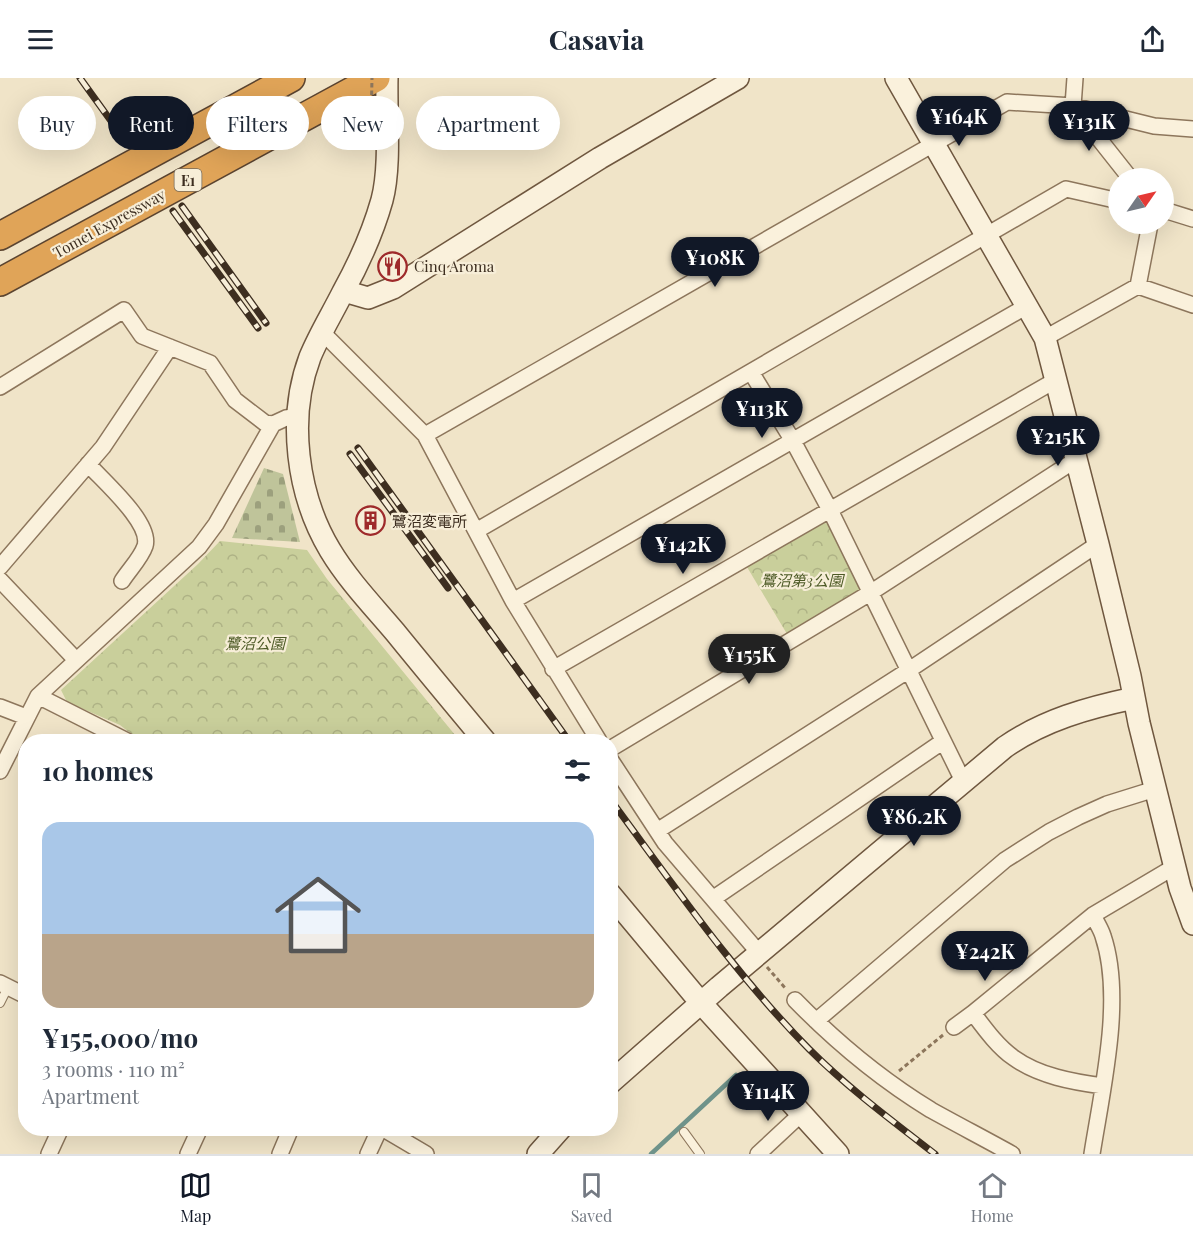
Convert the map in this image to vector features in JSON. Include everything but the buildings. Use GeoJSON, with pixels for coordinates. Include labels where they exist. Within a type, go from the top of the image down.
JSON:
{"type":"FeatureCollection","features":[{"type":"Feature","properties":{"kind":"highway"},"geometry":{"type":"LineString","coordinates":[[0,236],[291,78]]}},
{"type":"Feature","properties":{"kind":"highway","name":"Tomei Expressway"},"geometry":{"type":"LineString","coordinates":[[0,282],[374,78]]}},
{"type":"Feature","properties":{"kind":"street"},"geometry":{"type":"LineString","coordinates":[[383,96],[387,78]]}},
{"type":"Feature","properties":{"kind":"street"},"geometry":{"type":"LineString","coordinates":[[344,291],[368,298],[393,288],[600,158],[738,78]]}},
{"type":"Feature","properties":{"kind":"street"},"geometry":{"type":"LineString","coordinates":[[896,78],[1045,338],[1098,544],[1174,867],[1193,924]]}},
{"type":"Feature","properties":{"kind":"street"},"geometry":{"type":"LineString","coordinates":[[1075,78],[1073,106],[1122,168]]}},
{"type":"Feature","properties":{"kind":"street"},"geometry":{"type":"LineString","coordinates":[[425,435],[1007,102],[1073,106],[1154,126],[1193,129]]}},
{"type":"Feature","properties":{"kind":"street"},"geometry":{"type":"LineString","coordinates":[[384,150],[386,159],[382,199],[371,235],[322,332],[303,380],[299,416],[299,454],[305,489],[318,528],[330,550],[344,571],[479,734]]}},
{"type":"Feature","properties":{"kind":"street"},"geometry":{"type":"LineString","coordinates":[[476,531],[1066,189],[1108,199]]}},
{"type":"Feature","properties":{"kind":"street"},"geometry":{"type":"LineString","coordinates":[[1174,213],[1193,219]]}},
{"type":"Feature","properties":{"kind":"street"},"geometry":{"type":"LineString","coordinates":[[1138,286],[1148,234]]}},
{"type":"Feature","properties":{"kind":"street"},"geometry":{"type":"LineString","coordinates":[[1045,338],[1138,286],[1193,305]]}},
{"type":"Feature","properties":{"kind":"street"},"geometry":{"type":"LineString","coordinates":[[513,602],[1027,306]]}},
{"type":"Feature","properties":{"kind":"street"},"geometry":{"type":"LineString","coordinates":[[0,387],[124,310],[142,336],[210,363],[235,400],[265,423],[273,424],[286,418],[299,416]]}},
{"type":"Feature","properties":{"kind":"street"},"geometry":{"type":"LineString","coordinates":[[322,332],[425,435],[513,602],[595,734]]}},
{"type":"Feature","properties":{"kind":"street"},"geometry":{"type":"LineString","coordinates":[[0,567],[103,447],[170,347]]}},
{"type":"Feature","properties":{"kind":"street"},"geometry":{"type":"LineString","coordinates":[[751,372],[793,441],[830,510],[963,781]]}},
{"type":"Feature","properties":{"kind":"street"},"geometry":{"type":"LineString","coordinates":[[553,669],[1056,380]]}},
{"type":"Feature","properties":{"kind":"street"},"geometry":{"type":"LineString","coordinates":[[18,734],[38,696],[162,584],[199,547],[216,524],[273,424]]}},
{"type":"Feature","properties":{"kind":"street"},"geometry":{"type":"LineString","coordinates":[[618,745],[870,593],[1077,459]]}},
{"type":"Feature","properties":{"kind":"street"},"geometry":{"type":"LineString","coordinates":[[88,464],[140,522],[146,537],[144,547],[122,581]]}},
{"type":"Feature","properties":{"kind":"street"},"geometry":{"type":"LineString","coordinates":[[657,831],[909,670],[1098,544]]}},
{"type":"Feature","properties":{"kind":"street"},"geometry":{"type":"LineString","coordinates":[[0,580],[76,660]]}},
{"type":"Feature","properties":{"kind":"street"},"geometry":{"type":"LineString","coordinates":[[38,696],[112,734]]}},
{"type":"Feature","properties":{"kind":"street"},"geometry":{"type":"LineString","coordinates":[[618,1076],[700,1003],[762,958],[963,781],[1012,741],[1041,725],[1084,709],[1134,698]]}},
{"type":"Feature","properties":{"kind":"street"},"geometry":{"type":"LineString","coordinates":[[0,707],[27,717]]}},
{"type":"Feature","properties":{"kind":"street"},"geometry":{"type":"LineString","coordinates":[[0,771],[18,735]]}},
{"type":"Feature","properties":{"kind":"street"},"geometry":{"type":"LineString","coordinates":[[714,898],[942,741]]}},
{"type":"Feature","properties":{"kind":"street"},"geometry":{"type":"LineString","coordinates":[[618,771],[657,831],[762,958]]}},
{"type":"Feature","properties":{"kind":"street"},"geometry":{"type":"LineString","coordinates":[[816,1022],[1005,860],[1078,817],[1107,804],[1155,789]]}},
{"type":"Feature","properties":{"kind":"street"},"geometry":{"type":"LineString","coordinates":[[954,1027],[1093,915],[1174,867]]}},
{"type":"Feature","properties":{"kind":"street"},"geometry":{"type":"LineString","coordinates":[[618,904],[700,1003],[838,1154]]}},
{"type":"Feature","properties":{"kind":"street"},"geometry":{"type":"LineString","coordinates":[[1092,1154],[1111,1015],[1110,977],[1103,936],[1093,915]]}},
{"type":"Feature","properties":{"kind":"street"},"geometry":{"type":"LineString","coordinates":[[4,985],[18,992]]}},
{"type":"Feature","properties":{"kind":"street"},"geometry":{"type":"LineString","coordinates":[[795,1000],[816,1022],[892,1077],[930,1109],[1012,1154]]}},
{"type":"Feature","properties":{"kind":"street"},"geometry":{"type":"LineString","coordinates":[[973,1013],[987,1032],[1014,1058],[1040,1072],[1075,1082],[1103,1086]]}},
{"type":"Feature","properties":{"kind":"street"},"geometry":{"type":"LineString","coordinates":[[758,1154],[801,1113]]}},
{"type":"Feature","properties":{"kind":"street"},"geometry":{"type":"LineString","coordinates":[[50,1154],[58,1136]]}},
{"type":"Feature","properties":{"kind":"street"},"geometry":{"type":"LineString","coordinates":[[188,1154],[194,1136]]}},
{"type":"Feature","properties":{"kind":"street"},"geometry":{"type":"LineString","coordinates":[[280,1154],[288,1136]]}},
{"type":"Feature","properties":{"kind":"street"},"geometry":{"type":"LineString","coordinates":[[368,1154],[377,1136]]}},
{"type":"Feature","properties":{"kind":"street"},"geometry":{"type":"LineString","coordinates":[[395,1136],[426,1154]]}},
{"type":"Feature","properties":{"kind":"street"},"geometry":{"type":"LineString","coordinates":[[538,1154],[554,1136]]}},
{"type":"Feature","properties":{"kind":"lane"},"geometry":{"type":"LineString","coordinates":[[0,1003],[4,985]]}},
{"type":"Feature","properties":{"kind":"lane"},"geometry":{"type":"LineString","coordinates":[[684,1132],[700,1154]]}},
{"type":"Feature","properties":{"kind":"path"},"geometry":{"type":"LineString","coordinates":[[374,78],[376,96]]}},
{"type":"Feature","properties":{"kind":"path"},"geometry":{"type":"LineString","coordinates":[[762,958],[795,1000]]}},
{"type":"Feature","properties":{"kind":"path"},"geometry":{"type":"LineString","coordinates":[[892,1077],[954,1027]]}},
{"type":"Feature","properties":{"kind":"green space"},"geometry":{"type":"Polygon","coordinates":[[[264,468],[283,474],[300,542],[232,538],[264,468]]]}},
{"type":"Feature","properties":{"kind":"green space","name":"鷺沼第3公園"},"geometry":{"type":"Polygon","coordinates":[[[822,522],[831,525],[859,580],[859,591],[787,634],[747,567],[822,522]]]}},
{"type":"Feature","properties":{"kind":"green space","name":"鷺沼公園"},"geometry":{"type":"Polygon","coordinates":[[[220,541],[307,550],[327,579],[454,734],[131,734],[120,725],[67,702],[61,690],[220,541]]]}},
{"type":"Feature","properties":{"kind":"waterway"},"geometry":{"type":"LineString","coordinates":[[651,1154],[736,1075]]}},
{"type":"Feature","properties":{"kind":"railway"},"geometry":{"type":"LineString","coordinates":[[80,78],[108,117]]}},
{"type":"Feature","properties":{"kind":"railway"},"geometry":{"type":"LineString","coordinates":[[182,206],[266,323]]}},
{"type":"Feature","properties":{"kind":"railway"},"geometry":{"type":"LineString","coordinates":[[173,211],[258,328]]}},
{"type":"Feature","properties":{"kind":"railway"},"geometry":{"type":"LineString","coordinates":[[358,448],[564,734]]}},
{"type":"Feature","properties":{"kind":"railway"},"geometry":{"type":"LineString","coordinates":[[350,454],[448,588]]}},
{"type":"Feature","properties":{"kind":"railway"},"geometry":{"type":"LineString","coordinates":[[618,810],[705,927],[782,1020],[839,1077],[935,1154]]}},
{"type":"Feature","properties":{"kind":"place","name":"Cinq Aroma"},"geometry":{"type":"Point","coordinates":[393,266]}},
{"type":"Feature","properties":{"kind":"place","name":"鷺沼変電所"},"geometry":{"type":"Point","coordinates":[371,521]}}]}
